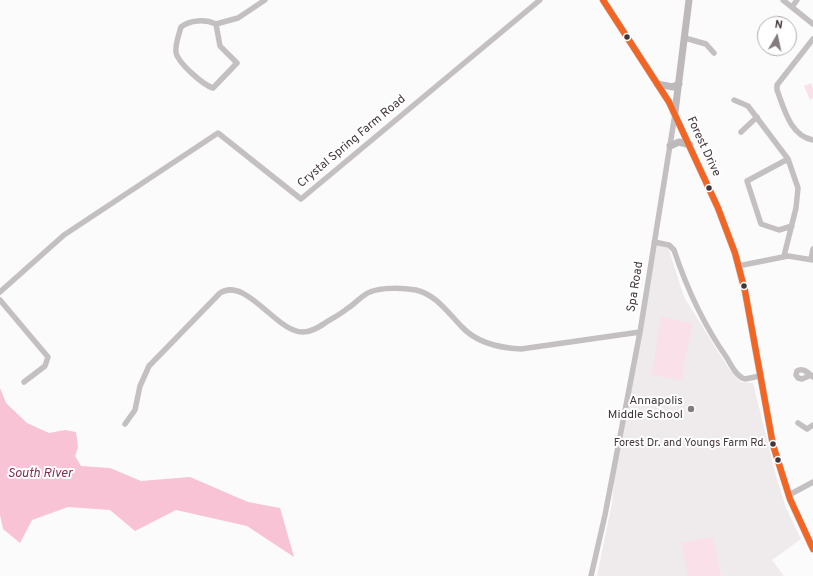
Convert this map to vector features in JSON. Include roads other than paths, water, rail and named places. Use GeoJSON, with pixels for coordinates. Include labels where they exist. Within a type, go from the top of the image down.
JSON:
{"type":"FeatureCollection","features":[{"type":"Feature","properties":{"kind":"main road","name":"Forest Drive"},"geometry":{"type":"LineString","coordinates":[[603,0],[675,112],[718,208],[738,266],[746,296],[773,444],[789,496],[813,548]]}},
{"type":"Feature","properties":{"kind":"main road","name":"Spa Road"},"geometry":{"type":"LineString","coordinates":[[675,112],[689,0]]}},
{"type":"Feature","properties":{"kind":"main road"},"geometry":{"type":"LineString","coordinates":[[657,84],[673,87],[679,84]]}},
{"type":"Feature","properties":{"kind":"main road"},"geometry":{"type":"LineString","coordinates":[[670,146],[680,142],[690,144]]}},
{"type":"Feature","properties":{"kind":"street"},"geometry":{"type":"LineString","coordinates":[[216,24],[220,46],[237,63],[214,88],[207,86],[177,57],[175,50],[181,27],[188,22],[211,22],[216,24],[238,18],[265,0]]}},
{"type":"Feature","properties":{"kind":"street","name":"Crystal Spring Farm Road"},"geometry":{"type":"LineString","coordinates":[[0,292],[64,235],[218,133],[301,199],[540,0]]}},
{"type":"Feature","properties":{"kind":"street"},"geometry":{"type":"LineString","coordinates":[[783,0],[813,24]]}},
{"type":"Feature","properties":{"kind":"street"},"geometry":{"type":"LineString","coordinates":[[792,7],[797,0]]}},
{"type":"Feature","properties":{"kind":"street"},"geometry":{"type":"LineString","coordinates":[[685,38],[706,44],[714,53]]}},
{"type":"Feature","properties":{"kind":"street"},"geometry":{"type":"LineString","coordinates":[[813,39],[777,85],[777,90],[792,126],[802,136],[813,140]]}},
{"type":"Feature","properties":{"kind":"street"},"geometry":{"type":"LineString","coordinates":[[734,100],[748,106],[788,159],[798,188],[792,226],[784,256]]}},
{"type":"Feature","properties":{"kind":"street","name":"Spa Road"},"geometry":{"type":"LineString","coordinates":[[590,576],[605,515],[640,332],[675,112]]}},
{"type":"Feature","properties":{"kind":"street"},"geometry":{"type":"LineString","coordinates":[[740,132],[757,118]]}},
{"type":"Feature","properties":{"kind":"street"},"geometry":{"type":"LineString","coordinates":[[788,159],[747,181],[761,224],[779,230],[792,226]]}},
{"type":"Feature","properties":{"kind":"street"},"geometry":{"type":"LineString","coordinates":[[654,242],[669,245],[674,250],[696,306],[718,346],[737,374],[744,379],[760,376]]}},
{"type":"Feature","properties":{"kind":"street"},"geometry":{"type":"LineString","coordinates":[[738,266],[784,256],[812,260],[813,249]]}},
{"type":"Feature","properties":{"kind":"street"},"geometry":{"type":"LineString","coordinates":[[125,424],[135,410],[140,386],[149,366],[218,294],[226,290],[237,290],[286,325],[302,332],[310,331],[326,322],[371,292],[402,289],[414,290],[427,295],[445,308],[469,333],[482,340],[501,347],[521,349],[640,332]]}},
{"type":"Feature","properties":{"kind":"street"},"geometry":{"type":"LineString","coordinates":[[0,300],[48,358],[45,366],[24,382]]}},
{"type":"Feature","properties":{"kind":"street"},"geometry":{"type":"LineString","coordinates":[[798,423],[807,429],[813,425]]}},
{"type":"Feature","properties":{"kind":"street"},"geometry":{"type":"LineString","coordinates":[[789,496],[813,482]]}},
{"type":"Feature","properties":{"kind":"water","name":"South River"},"geometry":{"type":"Polygon","coordinates":[[[0,388],[6,403],[27,423],[49,433],[65,430],[76,432],[78,447],[75,456],[81,466],[110,468],[141,481],[190,477],[248,502],[280,508],[294,557],[247,526],[176,510],[135,531],[110,510],[68,507],[32,520],[20,543],[3,529],[0,515],[0,388]]]}},
{"type":"Feature","properties":{"kind":"place","name":"Annapolis Middle School"},"geometry":{"type":"Point","coordinates":[691,409]}},
{"type":"Feature","properties":{"kind":"place","name":"Forest Dr. and Youngs Farm Rd."},"geometry":{"type":"Point","coordinates":[773,444]}}]}
